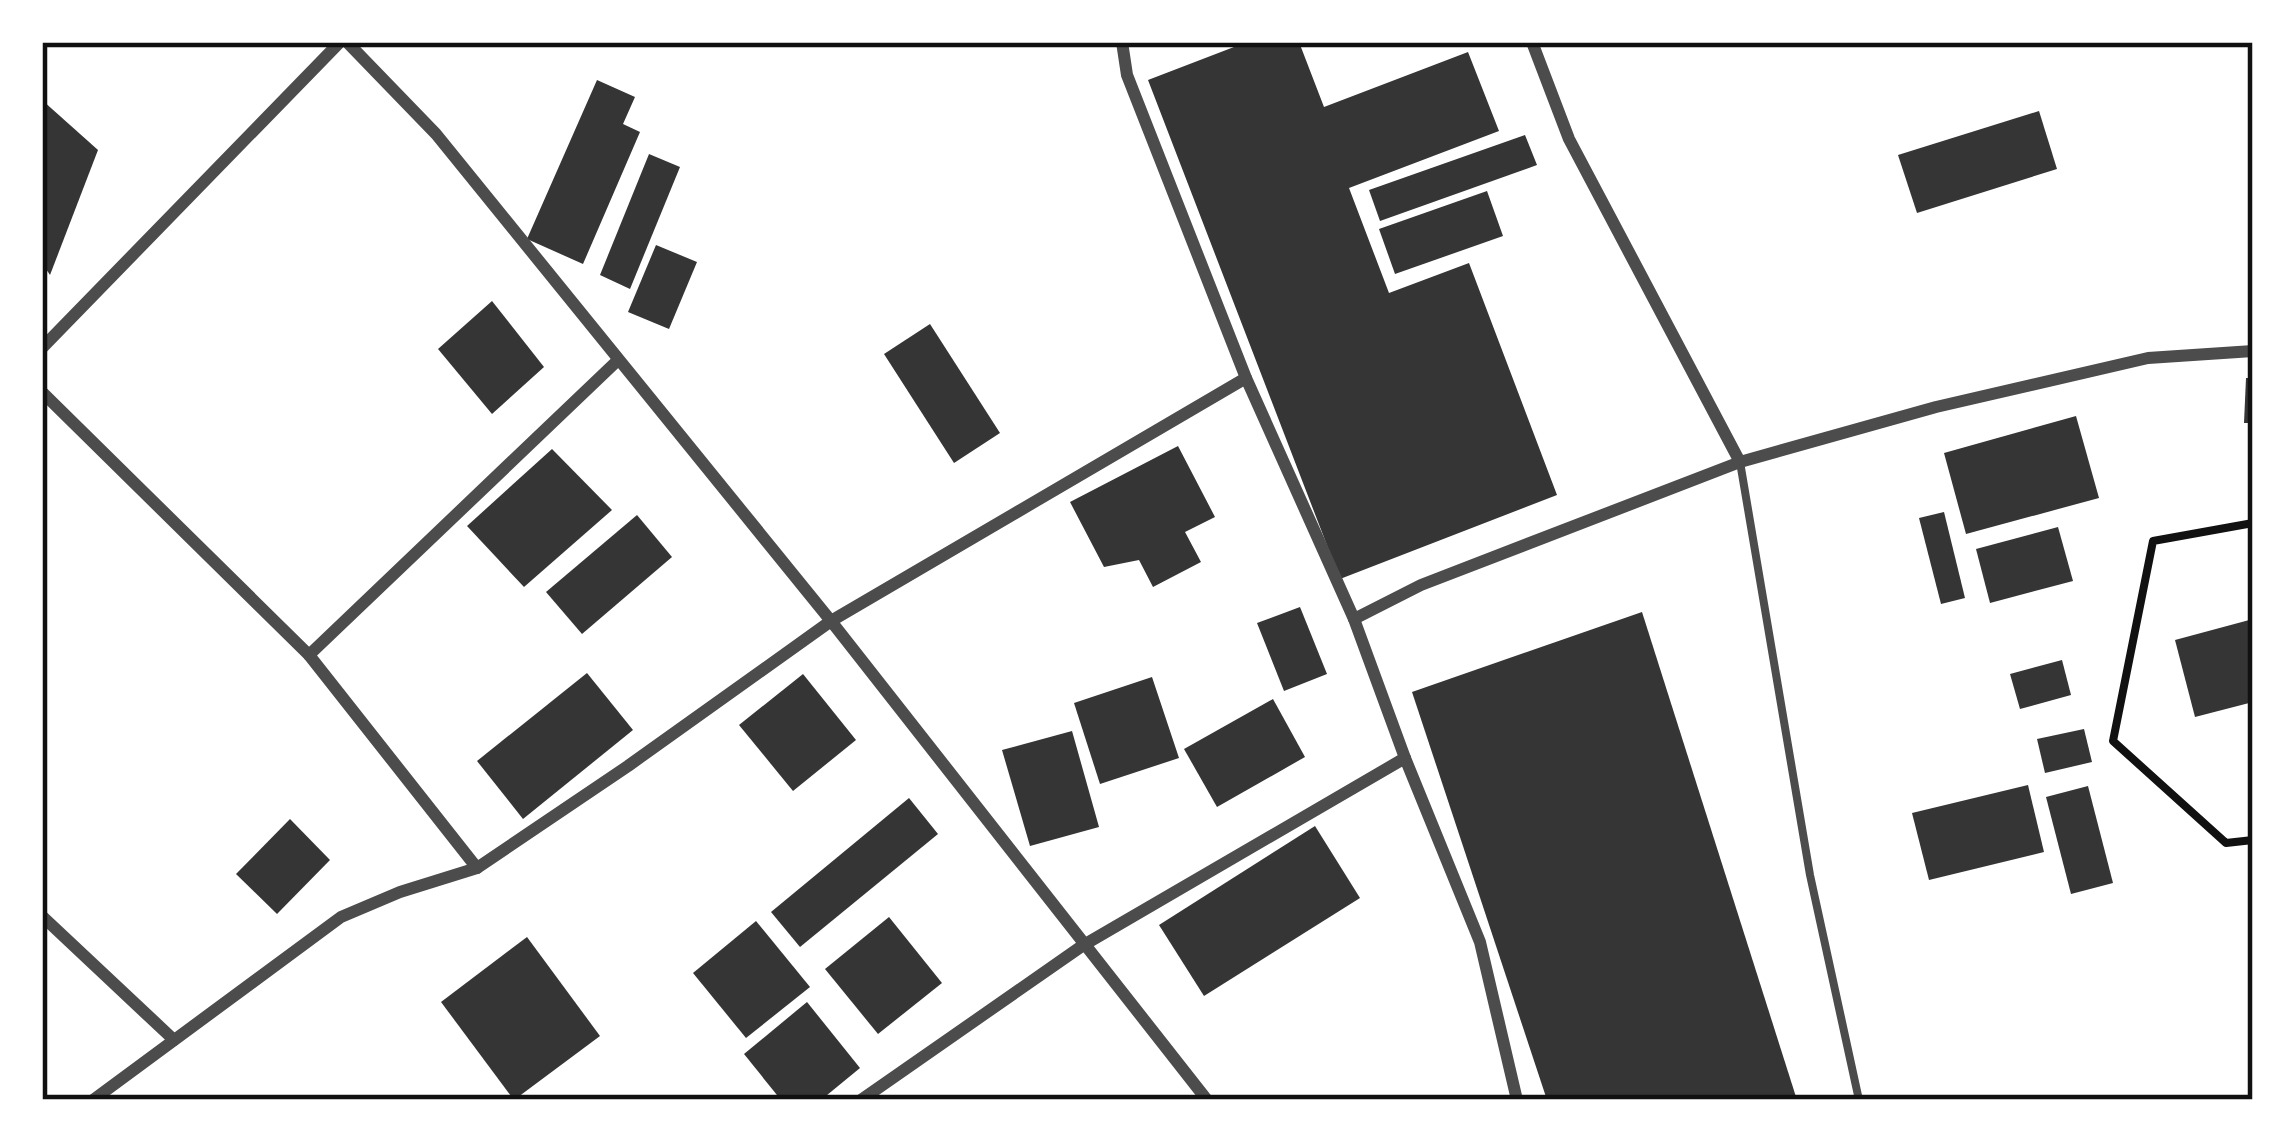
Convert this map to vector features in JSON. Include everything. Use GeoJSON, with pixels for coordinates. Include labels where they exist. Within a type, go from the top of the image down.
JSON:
{"type":"FeatureCollection","features":[{"type":"Feature","properties":{"kind":"street"},"geometry":{"type":"LineString","coordinates":[[42,348],[344,42],[436,134],[831,622],[1207,1100]]}},
{"type":"Feature","properties":{"kind":"street"},"geometry":{"type":"LineString","coordinates":[[1122,42],[1127,75],[1246,378],[1354,619],[1480,943],[1517,1100]]}},
{"type":"Feature","properties":{"kind":"street"},"geometry":{"type":"LineString","coordinates":[[1532,42],[1569,139],[1740,462]]}},
{"type":"Feature","properties":{"kind":"street"},"geometry":{"type":"LineString","coordinates":[[1354,619],[1421,585],[1740,462],[1936,407],[2147,358],[2253,351]]}},
{"type":"Feature","properties":{"kind":"street"},"geometry":{"type":"LineString","coordinates":[[309,655],[617,361]]}},
{"type":"Feature","properties":{"kind":"street"},"geometry":{"type":"LineString","coordinates":[[93,1100],[341,917],[477,868],[831,622],[1246,378]]}},
{"type":"Feature","properties":{"kind":"street"},"geometry":{"type":"LineString","coordinates":[[42,392],[309,655],[477,868]]}},
{"type":"Feature","properties":{"kind":"street"},"geometry":{"type":"LineString","coordinates":[[861,1100],[1082,946],[1405,758]]}},
{"type":"Feature","properties":{"kind":"street"},"geometry":{"type":"LineString","coordinates":[[42,916],[174,1040]]}},
{"type":"Feature","properties":{"kind":"lane"},"geometry":{"type":"LineString","coordinates":[[1740,462],[1810,874],[1859,1100]]}},
{"type":"Feature","properties":{"kind":"path"},"geometry":{"type":"LineString","coordinates":[[2253,523],[2153,541],[2113,741],[2226,843],[2253,840]]}},
{"type":"Feature","properties":{"kind":"building"},"geometry":{"type":"Polygon","coordinates":[[[1247,42],[1299,42],[1324,107],[1468,52],[1499,131],[1349,188],[1389,293],[1469,263],[1557,495],[1340,579],[1148,80],[1247,42]]]}},
{"type":"Feature","properties":{"kind":"building"},"geometry":{"type":"Polygon","coordinates":[[[597,80],[635,97],[623,124],[640,132],[583,264],[527,239],[597,80]]]}},
{"type":"Feature","properties":{"kind":"building"},"geometry":{"type":"Polygon","coordinates":[[[42,100],[98,150],[50,275],[42,263],[42,100]]]}},
{"type":"Feature","properties":{"kind":"building"},"geometry":{"type":"Polygon","coordinates":[[[2039,111],[2057,169],[1917,213],[1898,155],[2039,111]]]}},
{"type":"Feature","properties":{"kind":"building"},"geometry":{"type":"Polygon","coordinates":[[[1525,135],[1537,165],[1380,221],[1369,190],[1525,135]]]}},
{"type":"Feature","properties":{"kind":"building"},"geometry":{"type":"Polygon","coordinates":[[[649,154],[680,167],[630,289],[600,275],[649,154]]]}},
{"type":"Feature","properties":{"kind":"building"},"geometry":{"type":"Polygon","coordinates":[[[1487,191],[1503,236],[1395,274],[1379,229],[1487,191]]]}},
{"type":"Feature","properties":{"kind":"building"},"geometry":{"type":"Polygon","coordinates":[[[656,245],[697,262],[669,329],[628,312],[656,245]]]}},
{"type":"Feature","properties":{"kind":"building"},"geometry":{"type":"Polygon","coordinates":[[[492,301],[544,367],[492,414],[438,349],[492,301]]]}},
{"type":"Feature","properties":{"kind":"building"},"geometry":{"type":"Polygon","coordinates":[[[930,324],[1000,433],[954,463],[884,354],[930,324]]]}},
{"type":"Feature","properties":{"kind":"building"},"geometry":{"type":"Polygon","coordinates":[[[2246,378],[2253,378],[2253,423],[2244,423],[2246,378]]]}},
{"type":"Feature","properties":{"kind":"building"},"geometry":{"type":"Polygon","coordinates":[[[2076,416],[2099,498],[1966,534],[1944,453],[2076,416]]]}},
{"type":"Feature","properties":{"kind":"building"},"geometry":{"type":"Polygon","coordinates":[[[1178,446],[1215,517],[1185,532],[1201,562],[1153,587],[1139,560],[1104,567],[1070,502],[1178,446]]]}},
{"type":"Feature","properties":{"kind":"building"},"geometry":{"type":"Polygon","coordinates":[[[552,449],[612,510],[524,587],[467,526],[552,449]]]}},
{"type":"Feature","properties":{"kind":"building"},"geometry":{"type":"Polygon","coordinates":[[[1944,512],[1965,598],[1941,604],[1919,518],[1944,512]]]}},
{"type":"Feature","properties":{"kind":"building"},"geometry":{"type":"Polygon","coordinates":[[[637,515],[672,557],[582,634],[546,592],[637,515]]]}},
{"type":"Feature","properties":{"kind":"building"},"geometry":{"type":"Polygon","coordinates":[[[2058,527],[2073,581],[1990,603],[1976,549],[2058,527]]]}},
{"type":"Feature","properties":{"kind":"building"},"geometry":{"type":"Polygon","coordinates":[[[1300,607],[1327,674],[1284,691],[1257,623],[1300,607]]]}},
{"type":"Feature","properties":{"kind":"building"},"geometry":{"type":"Polygon","coordinates":[[[1642,612],[1797,1100],[1547,1100],[1412,692],[1642,612]]]}},
{"type":"Feature","properties":{"kind":"building"},"geometry":{"type":"Polygon","coordinates":[[[2253,619],[2253,702],[2195,717],[2175,640],[2253,619]]]}},
{"type":"Feature","properties":{"kind":"building"},"geometry":{"type":"Polygon","coordinates":[[[2062,660],[2071,695],[2020,709],[2010,674],[2062,660]]]}},
{"type":"Feature","properties":{"kind":"building"},"geometry":{"type":"Polygon","coordinates":[[[587,673],[633,730],[523,819],[477,761],[587,673]]]}},
{"type":"Feature","properties":{"kind":"building"},"geometry":{"type":"Polygon","coordinates":[[[803,674],[856,740],[793,791],[739,725],[803,674]]]}},
{"type":"Feature","properties":{"kind":"building"},"geometry":{"type":"Polygon","coordinates":[[[1152,677],[1179,758],[1100,784],[1074,703],[1152,677]]]}},
{"type":"Feature","properties":{"kind":"building"},"geometry":{"type":"Polygon","coordinates":[[[1273,699],[1305,757],[1217,807],[1184,749],[1273,699]]]}},
{"type":"Feature","properties":{"kind":"building"},"geometry":{"type":"Polygon","coordinates":[[[2084,729],[2092,762],[2045,773],[2037,739],[2084,729]]]}},
{"type":"Feature","properties":{"kind":"building"},"geometry":{"type":"Polygon","coordinates":[[[1072,731],[1099,827],[1030,846],[1002,750],[1072,731]]]}},
{"type":"Feature","properties":{"kind":"building"},"geometry":{"type":"Polygon","coordinates":[[[2028,785],[2044,852],[1929,880],[1912,813],[2028,785]]]}},
{"type":"Feature","properties":{"kind":"building"},"geometry":{"type":"Polygon","coordinates":[[[2088,786],[2113,883],[2071,894],[2046,797],[2088,786]]]}},
{"type":"Feature","properties":{"kind":"building"},"geometry":{"type":"Polygon","coordinates":[[[909,798],[938,834],[800,947],[771,912],[909,798]]]}},
{"type":"Feature","properties":{"kind":"building"},"geometry":{"type":"Polygon","coordinates":[[[290,819],[330,860],[277,914],[236,874],[290,819]]]}},
{"type":"Feature","properties":{"kind":"building"},"geometry":{"type":"Polygon","coordinates":[[[1315,826],[1360,898],[1204,996],[1159,925],[1315,826]]]}},
{"type":"Feature","properties":{"kind":"building"},"geometry":{"type":"Polygon","coordinates":[[[889,917],[942,983],[878,1034],[825,969],[889,917]]]}},
{"type":"Feature","properties":{"kind":"building"},"geometry":{"type":"Polygon","coordinates":[[[756,921],[810,987],[746,1038],[693,973],[756,921]]]}},
{"type":"Feature","properties":{"kind":"building"},"geometry":{"type":"Polygon","coordinates":[[[527,937],[600,1036],[514,1100],[441,1002],[527,937]]]}},
{"type":"Feature","properties":{"kind":"building"},"geometry":{"type":"Polygon","coordinates":[[[807,1002],[860,1068],[821,1100],[781,1100],[744,1054],[807,1002]]]}}]}
